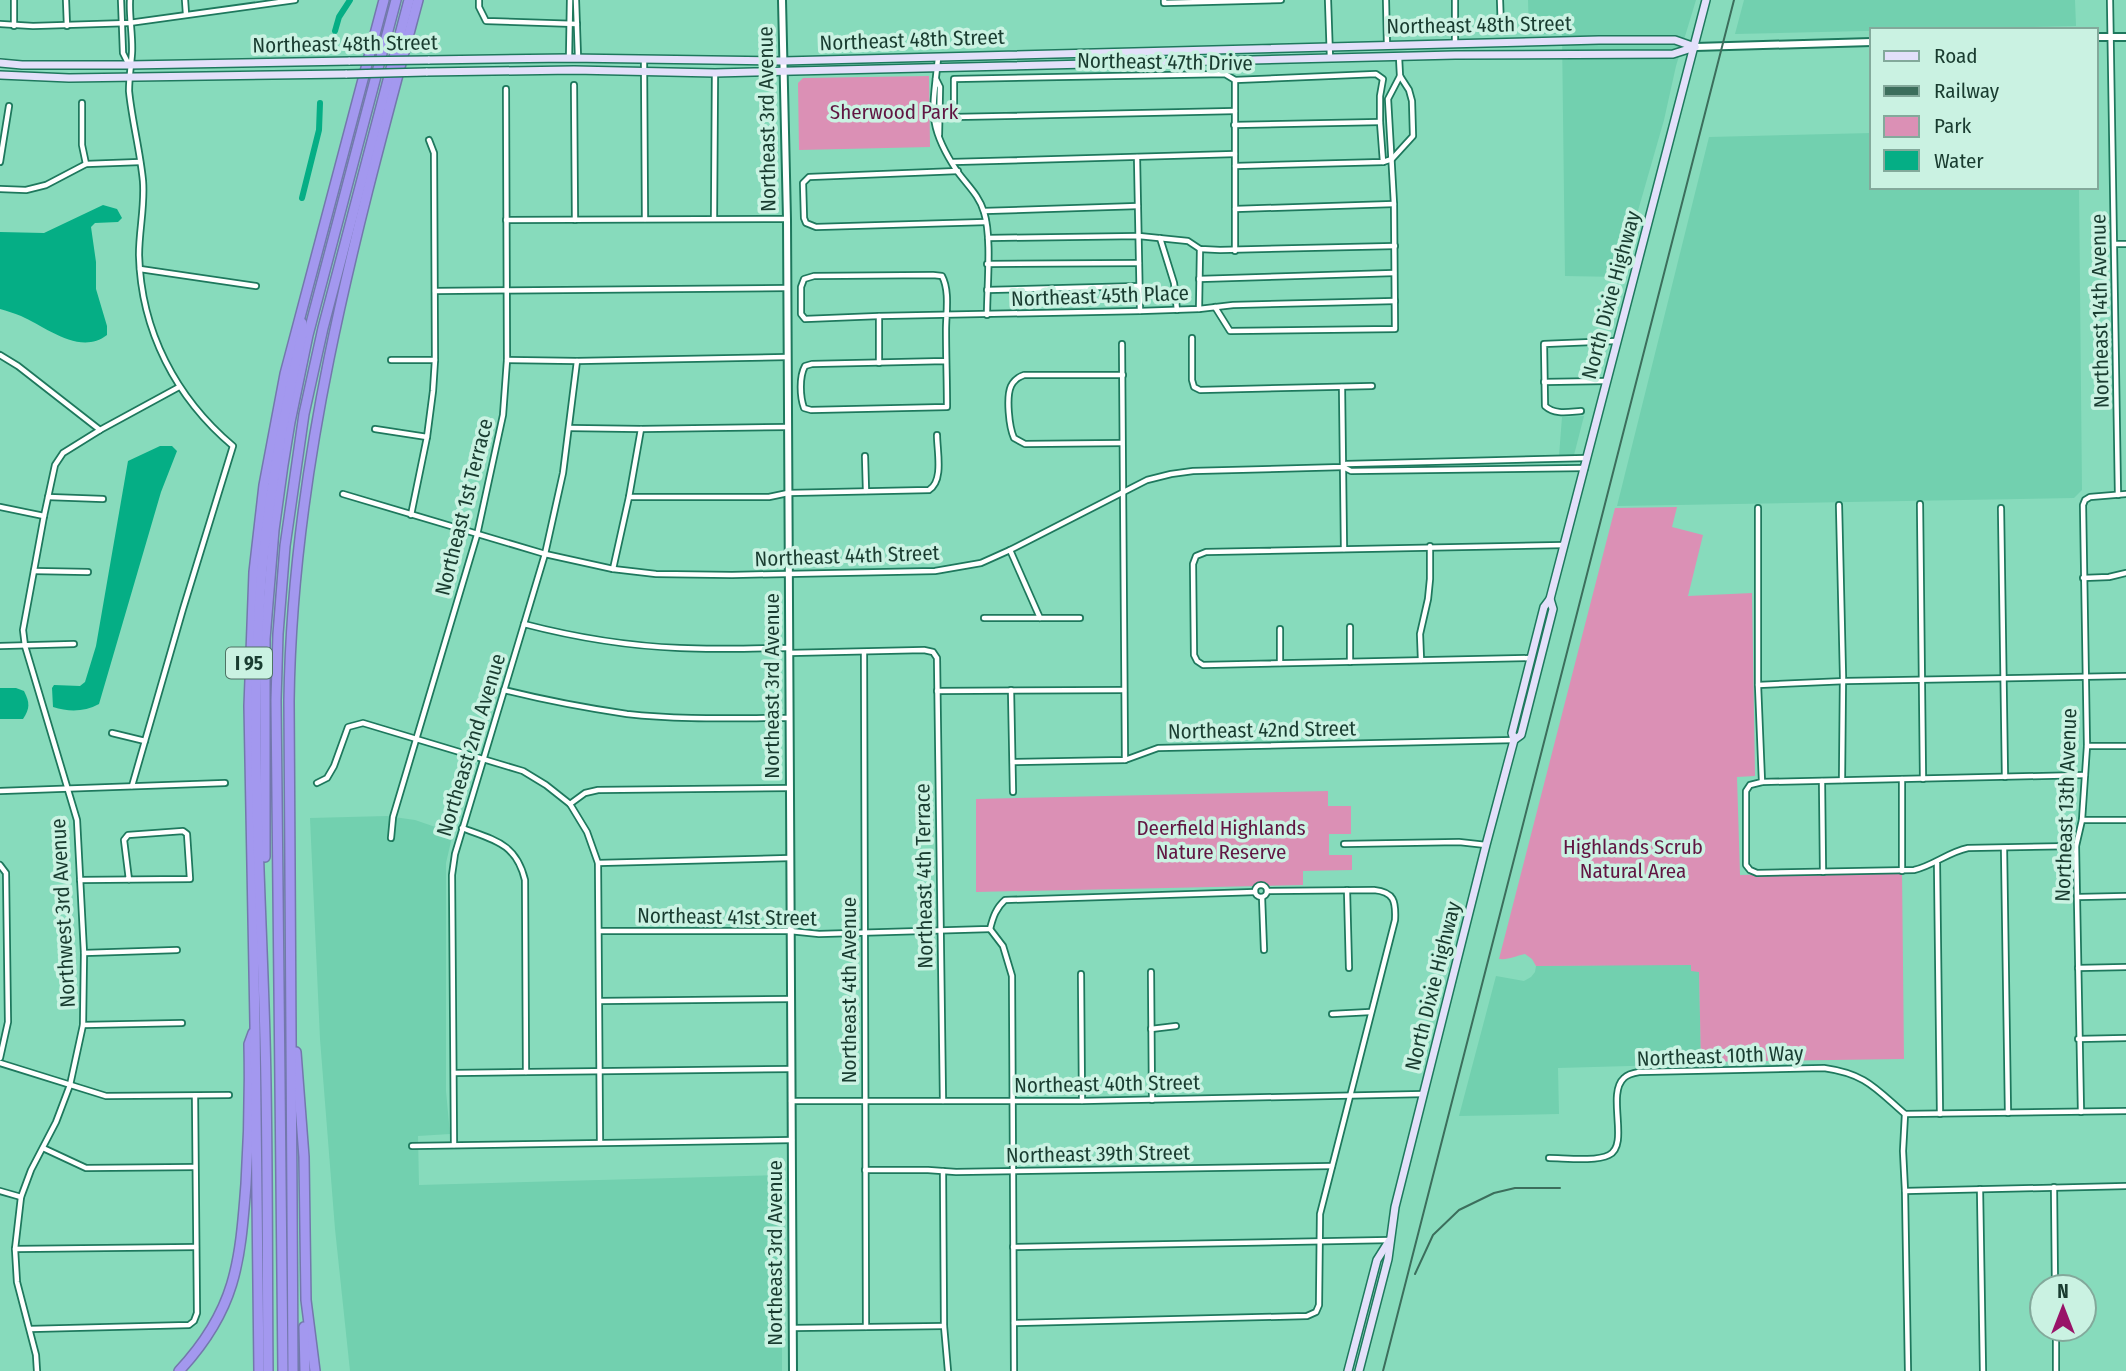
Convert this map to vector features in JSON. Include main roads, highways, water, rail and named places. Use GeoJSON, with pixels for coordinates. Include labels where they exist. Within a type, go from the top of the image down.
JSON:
{"type":"FeatureCollection","features":[{"type":"Feature","properties":{"kind":"highway","name":"I 95"},"geometry":{"type":"LineString","coordinates":[[259,1371],[256,1024],[249,706],[252,595],[258,529],[285,374],[384,0]]}},
{"type":"Feature","properties":{"kind":"highway"},"geometry":{"type":"LineString","coordinates":[[268,1371],[264,662],[275,519],[303,356],[396,0]]}},
{"type":"Feature","properties":{"kind":"highway"},"geometry":{"type":"LineString","coordinates":[[283,1371],[276,756],[281,589],[290,502],[308,392],[409,0]]}},
{"type":"Feature","properties":{"kind":"highway","name":"I 95"},"geometry":{"type":"LineString","coordinates":[[292,1371],[289,701],[296,568],[310,459],[326,371],[418,0]]}},
{"type":"Feature","properties":{"kind":"highway"},"geometry":{"type":"LineString","coordinates":[[265,1038],[257,762],[260,595],[275,464],[302,335],[302,307]]}},
{"type":"Feature","properties":{"kind":"highway"},"geometry":{"type":"LineString","coordinates":[[277,656],[296,568]]}},
{"type":"Feature","properties":{"kind":"highway"},"geometry":{"type":"LineString","coordinates":[[290,1000],[304,1157],[305,1371]]}},
{"type":"Feature","properties":{"kind":"highway"},"geometry":{"type":"LineString","coordinates":[[179,1371],[215,1324],[227,1299],[239,1259],[250,1127],[249,1044],[256,1024]]}},
{"type":"Feature","properties":{"kind":"highway"},"geometry":{"type":"LineString","coordinates":[[306,1300],[315,1371]]}},
{"type":"Feature","properties":{"kind":"main road","name":"North Dixie Highway"},"geometry":{"type":"LineString","coordinates":[[1359,1371],[1388,1259],[1395,1207],[1514,740],[1512,733],[1544,607],[1550,598],[1565,545],[1706,0]]}},
{"type":"Feature","properties":{"kind":"main road","name":"Northeast 48th Street"},"geometry":{"type":"LineString","coordinates":[[0,63],[129,65],[569,58],[783,61],[1472,42],[1675,40],[1695,47]]}},
{"type":"Feature","properties":{"kind":"main road"},"geometry":{"type":"LineString","coordinates":[[1399,56],[1408,48],[1458,46],[1472,42]]}},
{"type":"Feature","properties":{"kind":"main road","name":"Northeast 48th Street"},"geometry":{"type":"LineString","coordinates":[[0,75],[129,77],[644,71],[715,74],[1399,56],[1673,54],[1695,47]]}},
{"type":"Feature","properties":{"kind":"main road"},"geometry":{"type":"LineString","coordinates":[[895,70],[922,57]]}},
{"type":"Feature","properties":{"kind":"main road","name":"North Dixie Highway"},"geometry":{"type":"LineString","coordinates":[[1514,740],[1521,735],[1541,659],[1553,610],[1550,598]]}},
{"type":"Feature","properties":{"kind":"main road","name":"North Dixie Highway"},"geometry":{"type":"LineString","coordinates":[[1348,1371],[1377,1260],[1390,1240]]}},
{"type":"Feature","properties":{"kind":"water"},"geometry":{"type":"Polygon","coordinates":[[[103,205],[117,209],[122,218],[118,222],[95,223],[91,227],[96,262],[96,289],[107,335],[97,341],[75,341],[0,309],[0,232],[44,233],[103,205]]]}},
{"type":"Feature","properties":{"kind":"water"},"geometry":{"type":"Polygon","coordinates":[[[160,446],[172,446],[177,451],[161,492],[99,704],[76,710],[53,707],[54,685],[80,686],[85,682],[96,646],[128,461],[160,446]]]}},
{"type":"Feature","properties":{"kind":"water"},"geometry":{"type":"Polygon","coordinates":[[[0,688],[24,691],[28,705],[23,719],[0,719],[0,688]]]}},
{"type":"Feature","properties":{"kind":"waterway"},"geometry":{"type":"LineString","coordinates":[[335,31],[339,17],[350,0]]}},
{"type":"Feature","properties":{"kind":"waterway"},"geometry":{"type":"LineString","coordinates":[[302,198],[319,130],[320,103]]}},
{"type":"Feature","properties":{"kind":"railway"},"geometry":{"type":"LineString","coordinates":[[1383,1371],[1734,0]]}},
{"type":"Feature","properties":{"kind":"railway"},"geometry":{"type":"LineString","coordinates":[[1415,1274],[1433,1235],[1459,1210],[1494,1193],[1515,1188],[1560,1188]]}},
{"type":"Feature","properties":{"kind":"park label","name":"Sherwood Park"},"geometry":{"type":"Point","coordinates":[894,112]}},
{"type":"Feature","properties":{"kind":"park label","name":"Deerfield Highlands Nature Reserve"},"geometry":{"type":"Point","coordinates":[1221,840]}},
{"type":"Feature","properties":{"kind":"park label","name":"Highlands Scrub Natural Area"},"geometry":{"type":"Point","coordinates":[1633,859]}}]}
